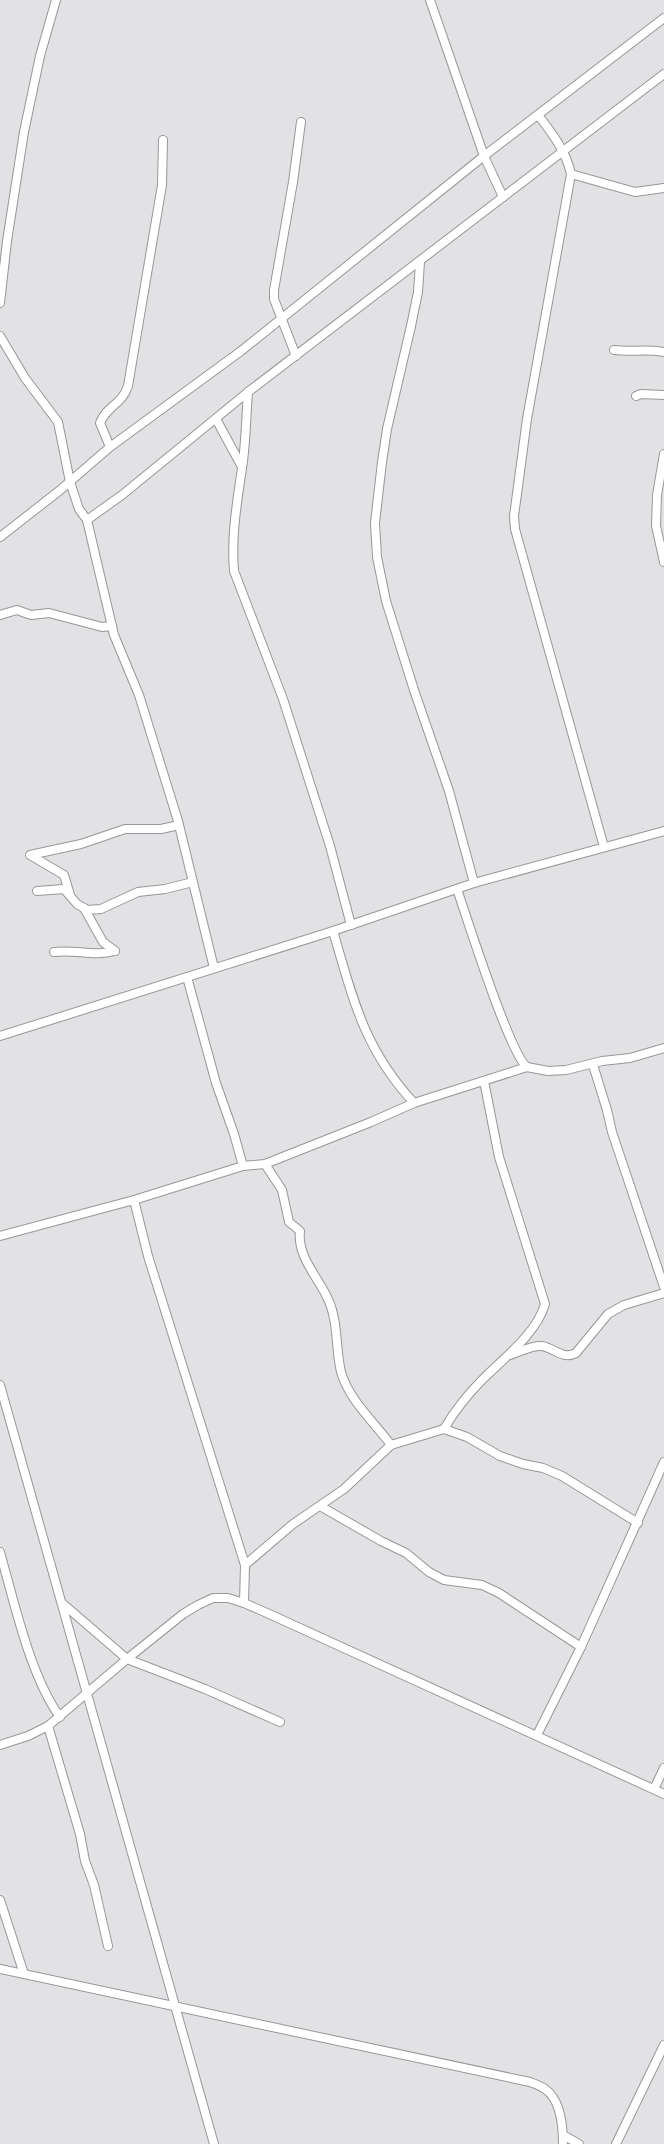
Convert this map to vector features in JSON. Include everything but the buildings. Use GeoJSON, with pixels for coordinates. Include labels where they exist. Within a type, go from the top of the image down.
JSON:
{"type":"FeatureCollection","features":[{"type":"Feature","properties":{"kind":"street"},"geometry":{"type":"LineString","coordinates":[[0,303],[7,241],[24,132],[40,56],[56,0]]}},
{"type":"Feature","properties":{"kind":"street"},"geometry":{"type":"LineString","coordinates":[[430,0],[484,156],[503,197]]}},
{"type":"Feature","properties":{"kind":"street"},"geometry":{"type":"LineString","coordinates":[[0,537],[70,482],[110,447],[234,356],[484,156],[664,18]]}},
{"type":"Feature","properties":{"kind":"street"},"geometry":{"type":"LineString","coordinates":[[87,520],[122,495],[248,392],[664,74]]}},
{"type":"Feature","properties":{"kind":"street"},"geometry":{"type":"LineString","coordinates":[[538,115],[554,135],[571,174],[527,419],[514,516],[518,542],[604,847]]}},
{"type":"Feature","properties":{"kind":"street"},"geometry":{"type":"LineString","coordinates":[[296,356],[274,299],[274,290],[293,182],[301,122]]}},
{"type":"Feature","properties":{"kind":"street"},"geometry":{"type":"LineString","coordinates":[[110,447],[100,423],[106,411],[124,398],[128,386],[162,185],[163,140]]}},
{"type":"Feature","properties":{"kind":"street"},"geometry":{"type":"LineString","coordinates":[[571,174],[635,192],[664,188]]}},
{"type":"Feature","properties":{"kind":"street"},"geometry":{"type":"LineString","coordinates":[[420,262],[414,309],[401,374],[387,429],[382,462],[375,523],[376,557],[386,601],[449,791],[474,883]]}},
{"type":"Feature","properties":{"kind":"street"},"geometry":{"type":"LineString","coordinates":[[0,336],[25,378],[58,422],[70,482],[79,510],[87,520],[112,626],[139,695],[179,825],[214,968]]}},
{"type":"Feature","properties":{"kind":"street"},"geometry":{"type":"LineString","coordinates":[[614,350],[632,352],[654,350],[664,352]]}},
{"type":"Feature","properties":{"kind":"street"},"geometry":{"type":"LineString","coordinates":[[248,392],[242,467],[232,548],[234,571],[283,699],[330,846],[351,925]]}},
{"type":"Feature","properties":{"kind":"street"},"geometry":{"type":"LineString","coordinates":[[636,396],[641,394],[664,395]]}},
{"type":"Feature","properties":{"kind":"street"},"geometry":{"type":"LineString","coordinates":[[216,419],[242,467]]}},
{"type":"Feature","properties":{"kind":"street"},"geometry":{"type":"LineString","coordinates":[[664,454],[657,495],[656,526],[664,562]]}},
{"type":"Feature","properties":{"kind":"street"},"geometry":{"type":"LineString","coordinates":[[0,615],[18,610],[31,615],[49,612],[102,627],[112,626]]}},
{"type":"Feature","properties":{"kind":"street"},"geometry":{"type":"LineString","coordinates":[[70,895],[64,875],[30,855],[81,844],[125,829],[161,828],[179,825]]}},
{"type":"Feature","properties":{"kind":"street"},"geometry":{"type":"LineString","coordinates":[[0,1036],[334,931],[474,883],[664,831]]}},
{"type":"Feature","properties":{"kind":"street"},"geometry":{"type":"LineString","coordinates":[[84,908],[87,910],[100,909],[138,892],[166,889],[193,882]]}},
{"type":"Feature","properties":{"kind":"street"},"geometry":{"type":"LineString","coordinates":[[37,891],[64,889],[84,908],[102,942],[115,951],[100,955],[68,950],[54,952]]}},
{"type":"Feature","properties":{"kind":"street"},"geometry":{"type":"LineString","coordinates":[[456,889],[504,1022],[523,1067]]}},
{"type":"Feature","properties":{"kind":"street"},"geometry":{"type":"LineString","coordinates":[[334,931],[357,1009],[368,1038],[381,1062],[414,1103]]}},
{"type":"Feature","properties":{"kind":"street"},"geometry":{"type":"LineString","coordinates":[[187,977],[216,1083],[243,1166]]}},
{"type":"Feature","properties":{"kind":"street"},"geometry":{"type":"LineString","coordinates":[[0,1236],[134,1200],[243,1166],[265,1164],[414,1103],[523,1067],[566,1070],[630,1058],[664,1048]]}},
{"type":"Feature","properties":{"kind":"street"},"geometry":{"type":"LineString","coordinates":[[593,1065],[612,1132],[664,1287]]}},
{"type":"Feature","properties":{"kind":"street"},"geometry":{"type":"LineString","coordinates":[[444,1429],[466,1398],[508,1356],[535,1323],[545,1304],[499,1156],[484,1081]]}},
{"type":"Feature","properties":{"kind":"street"},"geometry":{"type":"LineString","coordinates":[[265,1164],[282,1190],[289,1222],[300,1231],[299,1240],[312,1274],[327,1297],[335,1319],[337,1352],[342,1374],[361,1408],[391,1445]]}},
{"type":"Feature","properties":{"kind":"street"},"geometry":{"type":"LineString","coordinates":[[134,1200],[148,1256],[246,1565],[244,1603]]}},
{"type":"Feature","properties":{"kind":"street"},"geometry":{"type":"LineString","coordinates":[[508,1356],[543,1346],[570,1356],[576,1353],[608,1314],[624,1305],[664,1293]]}},
{"type":"Feature","properties":{"kind":"street"},"geometry":{"type":"LineString","coordinates":[[0,1384],[214,2144]]}},
{"type":"Feature","properties":{"kind":"street"},"geometry":{"type":"LineString","coordinates":[[246,1565],[293,1524],[344,1489],[391,1445],[444,1429],[468,1437],[500,1456],[543,1468],[562,1476],[638,1523]]}},
{"type":"Feature","properties":{"kind":"street"},"geometry":{"type":"LineString","coordinates":[[537,1735],[581,1647],[664,1462]]}},
{"type":"Feature","properties":{"kind":"street"},"geometry":{"type":"LineString","coordinates":[[320,1506],[406,1553],[429,1572],[444,1580],[482,1585],[499,1593],[581,1647]]}},
{"type":"Feature","properties":{"kind":"street"},"geometry":{"type":"LineString","coordinates":[[0,1552],[22,1630],[44,1693],[60,1717]]}},
{"type":"Feature","properties":{"kind":"street"},"geometry":{"type":"LineString","coordinates":[[0,1745],[28,1736],[48,1726],[183,1614],[213,1598],[228,1598],[244,1603],[664,1794]]}},
{"type":"Feature","properties":{"kind":"street"},"geometry":{"type":"LineString","coordinates":[[62,1603],[127,1659],[205,1689],[280,1722]]}},
{"type":"Feature","properties":{"kind":"street"},"geometry":{"type":"LineString","coordinates":[[48,1726],[80,1834],[85,1861],[94,1885],[108,1946]]}},
{"type":"Feature","properties":{"kind":"street"},"geometry":{"type":"LineString","coordinates":[[654,1789],[664,1768]]}},
{"type":"Feature","properties":{"kind":"street"},"geometry":{"type":"LineString","coordinates":[[0,1900],[24,1974]]}},
{"type":"Feature","properties":{"kind":"street"},"geometry":{"type":"LineString","coordinates":[[0,1969],[530,2082],[546,2089],[556,2103],[562,2122],[563,2144]]}},
{"type":"Feature","properties":{"kind":"street"},"geometry":{"type":"LineString","coordinates":[[616,2144],[664,2045]]}},
{"type":"Feature","properties":{"kind":"street"},"geometry":{"type":"LineString","coordinates":[[563,2135],[579,2144]]}}]}
